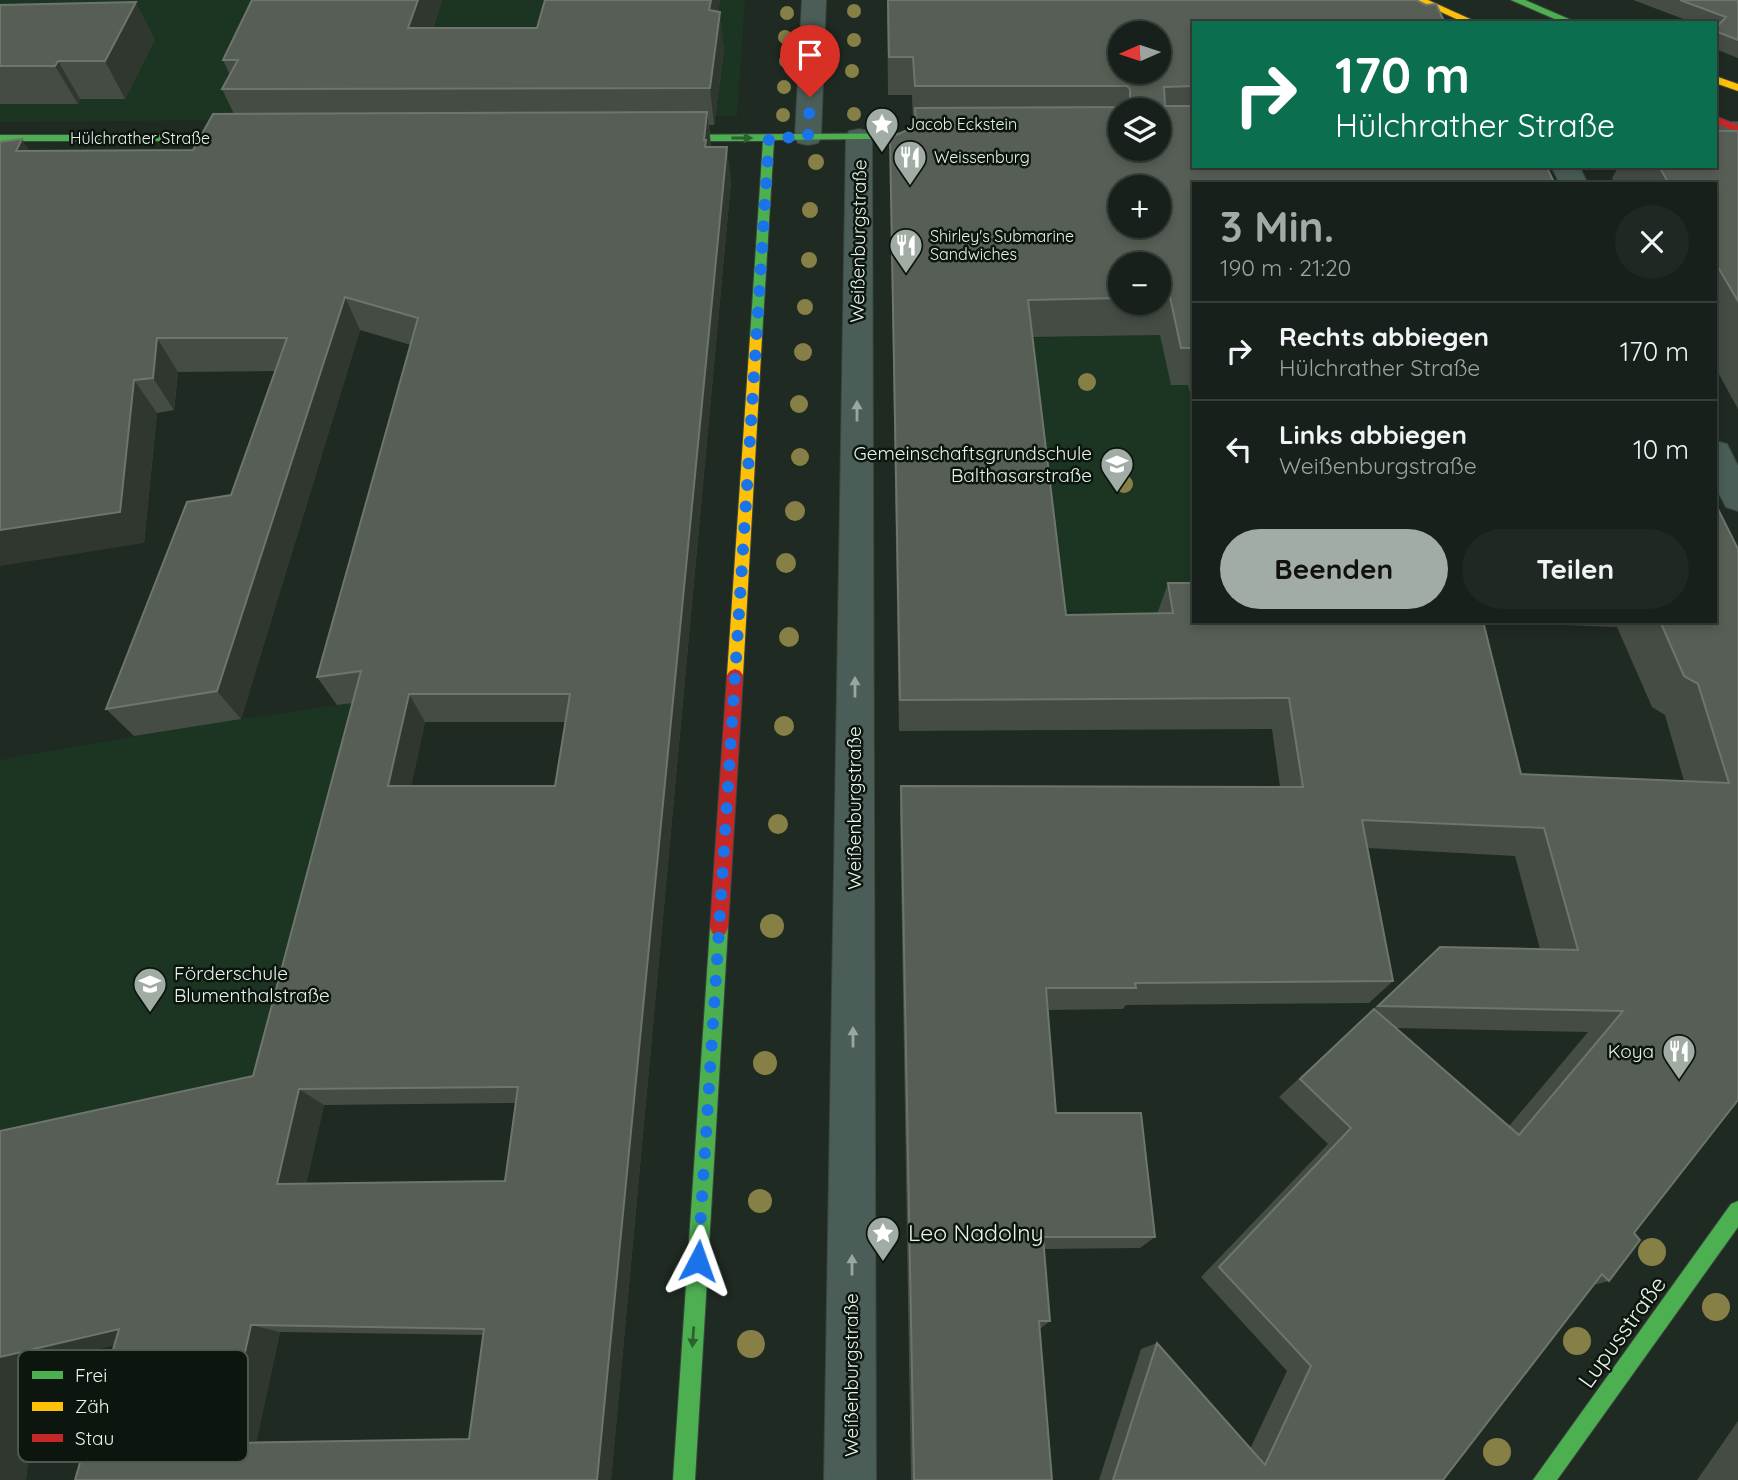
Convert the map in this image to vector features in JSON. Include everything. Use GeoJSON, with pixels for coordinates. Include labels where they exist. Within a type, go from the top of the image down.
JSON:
{"type":"FeatureCollection","features":[{"type":"Feature","properties":{"kind":"street"},"geometry":{"type":"LineString","coordinates":[[808,137],[814,0]]}},
{"type":"Feature","properties":{"kind":"street"},"geometry":{"type":"LineString","coordinates":[[1420,0],[1469,21]]}},
{"type":"Feature","properties":{"kind":"street"},"geometry":{"type":"LineString","coordinates":[[1516,0],[1568,21]]}},
{"type":"Feature","properties":{"kind":"street"},"geometry":{"type":"LineString","coordinates":[[1717,80],[1738,89]]}},
{"type":"Feature","properties":{"kind":"street"},"geometry":{"type":"LineString","coordinates":[[1717,120],[1738,129]]}},
{"type":"Feature","properties":{"kind":"street"},"geometry":{"type":"LineString","coordinates":[[1717,130],[1738,129]]}},
{"type":"Feature","properties":{"kind":"street","name":"Weißenburgstraße"},"geometry":{"type":"LineString","coordinates":[[850,1480],[859,136]]}},
{"type":"Feature","properties":{"kind":"street"},"geometry":{"type":"LineString","coordinates":[[645,138],[958,136]]}},
{"type":"Feature","properties":{"kind":"street","name":"Hülchrather Straße"},"geometry":{"type":"LineString","coordinates":[[0,138],[274,138]]}},
{"type":"Feature","properties":{"kind":"street"},"geometry":{"type":"LineString","coordinates":[[684,1480],[769,138]]}},
{"type":"Feature","properties":{"kind":"street"},"geometry":{"type":"LineString","coordinates":[[1717,457],[1738,498]]}},
{"type":"Feature","properties":{"kind":"street","name":"Lupusstraße"},"geometry":{"type":"LineString","coordinates":[[1544,1480],[1738,1210]]}},
{"type":"Feature","properties":{"kind":"shaded area"},"geometry":{"type":"Polygon","coordinates":[[[0,0],[745,0],[737,116],[0,122],[0,0]]]}},
{"type":"Feature","properties":{"kind":"shaded area","name":"Gemeinschaftsgrundschule Balthasarstraße"},"geometry":{"type":"Polygon","coordinates":[[[1192,334],[1192,617],[1054,611],[1023,338],[1192,334]]]}},
{"type":"Feature","properties":{"kind":"shaded area","name":"Förderschule Blumenthalstraße"},"geometry":{"type":"Polygon","coordinates":[[[379,699],[279,1093],[0,1299],[0,760],[186,727],[379,699]]]}},
{"type":"Feature","properties":{"kind":"building"},"geometry":{"type":"Polygon","coordinates":[[[252,0],[418,0],[408,28],[537,28],[545,0],[711,0],[709,10],[720,12],[710,88],[222,89],[238,60],[223,60],[252,0]]]}},
{"type":"Feature","properties":{"kind":"building"},"geometry":{"type":"Polygon","coordinates":[[[888,0],[1416,0],[1426,5],[1436,4],[1444,21],[1192,21],[1192,86],[1164,87],[1165,98],[1130,98],[1130,89],[1127,86],[915,86],[913,57],[889,57],[888,0]]]}},
{"type":"Feature","properties":{"kind":"building"},"geometry":{"type":"Polygon","coordinates":[[[1680,0],[1738,0],[1738,40],[1717,32],[1717,27],[1726,17],[1680,0]]]}},
{"type":"Feature","properties":{"kind":"building"},"geometry":{"type":"Polygon","coordinates":[[[136,2],[105,61],[58,61],[55,66],[0,66],[0,5],[136,2]]]}},
{"type":"Feature","properties":{"kind":"building"},"geometry":{"type":"Polygon","coordinates":[[[1171,106],[1192,106],[1192,168],[1547,168],[1554,182],[1192,182],[1192,348],[1181,348],[1171,302],[1171,252],[1108,252],[1108,298],[1028,300],[1066,615],[1173,613],[1168,583],[1192,583],[1192,623],[1483,623],[1521,774],[1729,783],[1698,684],[1684,676],[1661,623],[1717,623],[1717,507],[1738,549],[1738,1100],[1634,1233],[1640,1240],[1609,1281],[1602,1274],[1443,1480],[1113,1480],[1157,1343],[1265,1465],[1311,1366],[1219,1267],[1351,1128],[1300,1079],[1374,1009],[1519,1135],[1623,1011],[1378,1006],[1440,947],[1578,950],[1544,828],[1362,820],[1393,981],[1135,983],[1136,988],[1046,988],[1056,1113],[1141,1113],[1155,1237],[1043,1237],[1050,1321],[1039,1321],[1052,1480],[914,1480],[901,786],[1303,787],[1289,698],[900,700],[890,138],[916,126],[915,108],[1108,107],[1108,161],[1171,161],[1171,106]]]}},
{"type":"Feature","properties":{"kind":"building"},"geometry":{"type":"Polygon","coordinates":[[[707,112],[705,147],[727,147],[597,1480],[75,1480],[80,1462],[248,1462],[248,1443],[469,1439],[484,1329],[251,1325],[245,1350],[113,1350],[119,1329],[30,1350],[18,1350],[18,1353],[0,1357],[0,1131],[253,1076],[361,671],[317,677],[418,318],[345,297],[217,691],[106,709],[187,502],[231,495],[287,338],[157,338],[153,378],[134,380],[120,512],[0,530],[0,142],[22,139],[16,151],[193,150],[213,114],[707,112]],[[409,694],[388,786],[555,786],[570,694],[409,694]],[[518,1087],[299,1089],[277,1184],[505,1181],[518,1087]]]}},
{"type":"Feature","properties":{"kind":"building"},"geometry":{"type":"Polygon","coordinates":[[[1717,131],[1738,131],[1738,301],[1717,265],[1717,182],[1668,182],[1660,168],[1717,168],[1717,131]]]}},
{"type":"Feature","properties":{"kind":"traffic: fast"},"geometry":{"type":"LineString","coordinates":[[1516,0],[1568,21]]}},
{"type":"Feature","properties":{"kind":"traffic: fast"},"geometry":{"type":"LineString","coordinates":[[657,138],[946,136]]}},
{"type":"Feature","properties":{"kind":"traffic: fast"},"geometry":{"type":"LineString","coordinates":[[0,138],[253,138]]}},
{"type":"Feature","properties":{"kind":"traffic: fast"},"geometry":{"type":"LineString","coordinates":[[756,337],[769,138]]}},
{"type":"Feature","properties":{"kind":"traffic: fast"},"geometry":{"type":"LineString","coordinates":[[684,1480],[719,928]]}},
{"type":"Feature","properties":{"kind":"traffic: fast"},"geometry":{"type":"LineString","coordinates":[[1544,1480],[1738,1211]]}},
{"type":"Feature","properties":{"kind":"traffic: slow"},"geometry":{"type":"LineString","coordinates":[[1420,0],[1469,21]]}},
{"type":"Feature","properties":{"kind":"traffic: slow"},"geometry":{"type":"LineString","coordinates":[[1717,80],[1738,88]]}},
{"type":"Feature","properties":{"kind":"traffic: slow"},"geometry":{"type":"LineString","coordinates":[[735,675],[756,337]]}},
{"type":"Feature","properties":{"kind":"traffic: jam"},"geometry":{"type":"LineString","coordinates":[[1717,120],[1738,129]]}},
{"type":"Feature","properties":{"kind":"traffic: jam"},"geometry":{"type":"LineString","coordinates":[[719,928],[735,675]]}},
{"type":"Feature","properties":{"kind":"place","name":"Jacob Eckstein"},"geometry":{"type":"Point","coordinates":[882,154]}},
{"type":"Feature","properties":{"kind":"place","name":"Weissenburg"},"geometry":{"type":"Point","coordinates":[910,187]}},
{"type":"Feature","properties":{"kind":"place","name":"Shirley's Submarine Sandwiches"},"geometry":{"type":"Point","coordinates":[906,275]}},
{"type":"Feature","properties":{"kind":"place","name":"Gemeinschaftsgrundschule Balthasarstraße"},"geometry":{"type":"Point","coordinates":[1117,494]}},
{"type":"Feature","properties":{"kind":"place","name":"Förderschule Blumenthalstraße"},"geometry":{"type":"Point","coordinates":[150,1014]}},
{"type":"Feature","properties":{"kind":"place","name":"Koya"},"geometry":{"type":"Point","coordinates":[1679,1081]}},
{"type":"Feature","properties":{"kind":"place","name":"Leo Nadolny"},"geometry":{"type":"Point","coordinates":[883,1263]}},
{"type":"Feature","properties":{"kind":"route"},"geometry":{"type":"LineString","coordinates":[[698,1261],[769,138],[808,137],[810,97]]}}]}
